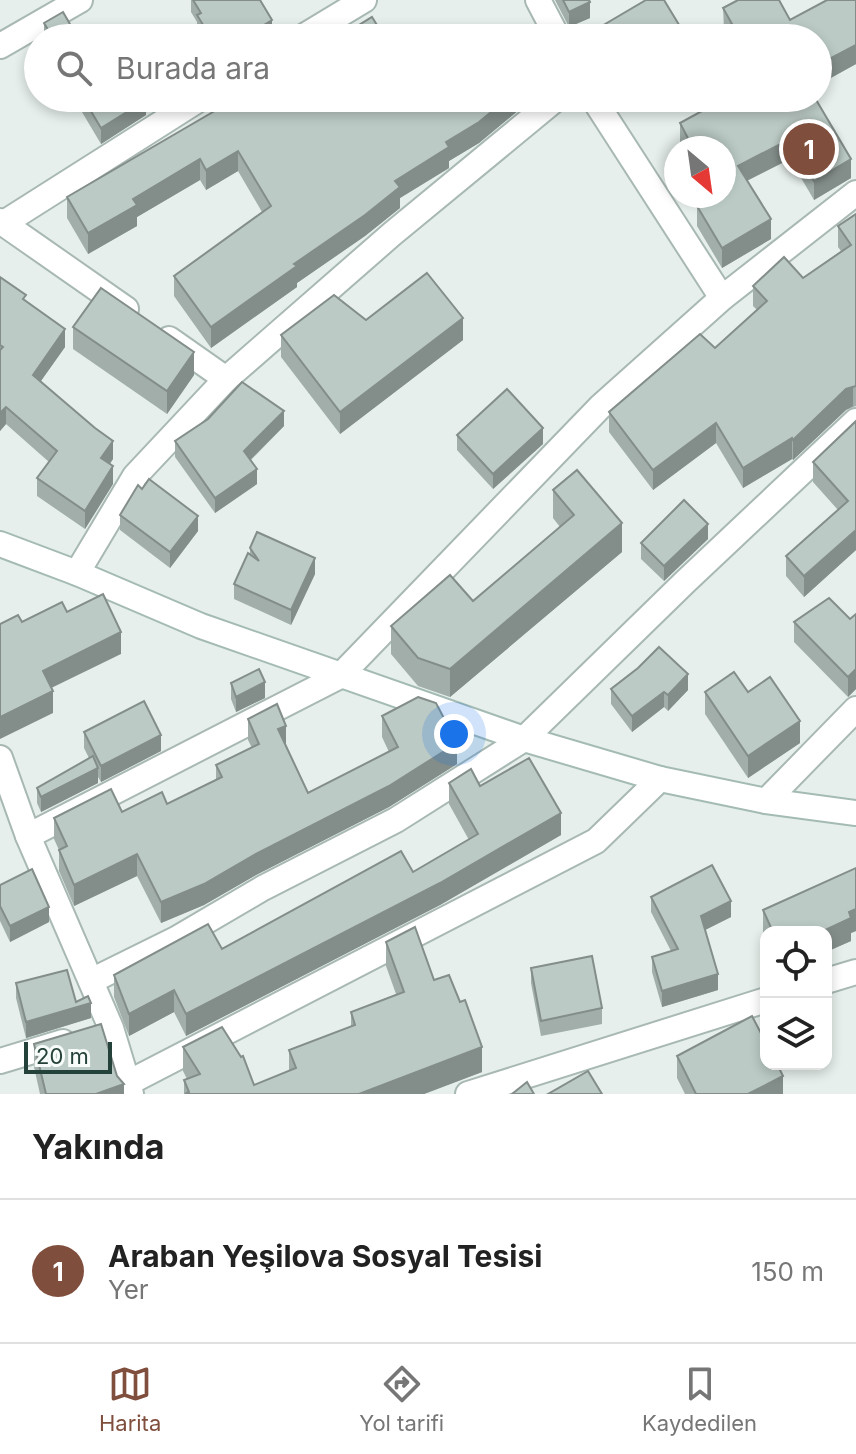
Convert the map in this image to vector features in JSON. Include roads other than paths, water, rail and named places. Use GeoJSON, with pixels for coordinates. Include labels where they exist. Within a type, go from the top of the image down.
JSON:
{"type":"FeatureCollection","features":[{"type":"Feature","properties":{"kind":"street"},"geometry":{"type":"LineString","coordinates":[[38,24],[80,0]]}},
{"type":"Feature","properties":{"kind":"street"},"geometry":{"type":"LineString","coordinates":[[324,24],[364,0]]}},
{"type":"Feature","properties":{"kind":"street"},"geometry":{"type":"LineString","coordinates":[[538,0],[551,24]]}},
{"type":"Feature","properties":{"kind":"street"},"geometry":{"type":"LineString","coordinates":[[0,46],[24,32]]}},
{"type":"Feature","properties":{"kind":"street"},"geometry":{"type":"LineString","coordinates":[[179,112],[2,222],[226,379]]}},
{"type":"Feature","properties":{"kind":"street"},"geometry":{"type":"LineString","coordinates":[[77,573],[135,476],[226,379],[392,234],[540,112]]}},
{"type":"Feature","properties":{"kind":"street"},"geometry":{"type":"LineString","coordinates":[[602,112],[722,298]]}},
{"type":"Feature","properties":{"kind":"street"},"geometry":{"type":"LineString","coordinates":[[28,836],[340,676],[600,407],[722,298],[856,193]]}},
{"type":"Feature","properties":{"kind":"street"},"geometry":{"type":"LineString","coordinates":[[91,981],[176,939],[263,888],[396,820],[524,739],[856,421]]}},
{"type":"Feature","properties":{"kind":"street"},"geometry":{"type":"LineString","coordinates":[[0,544],[201,626],[524,739],[660,779],[766,801],[856,813]]}},
{"type":"Feature","properties":{"kind":"street"},"geometry":{"type":"LineString","coordinates":[[766,801],[856,709]]}},
{"type":"Feature","properties":{"kind":"street"},"geometry":{"type":"LineString","coordinates":[[0,758],[7,797],[28,836],[111,1028],[129,1088],[596,841],[660,779]]}},
{"type":"Feature","properties":{"kind":"street"},"geometry":{"type":"LineString","coordinates":[[832,979],[856,972]]}},
{"type":"Feature","properties":{"kind":"street"},"geometry":{"type":"LineString","coordinates":[[468,1094],[760,1002]]}},
{"type":"Feature","properties":{"kind":"street"},"geometry":{"type":"LineString","coordinates":[[0,1061],[111,1028]]}},
{"type":"Feature","properties":{"kind":"place","name":"Araban Yeşilova Sosyal Tesisi"},"geometry":{"type":"Point","coordinates":[809,149]}}]}
